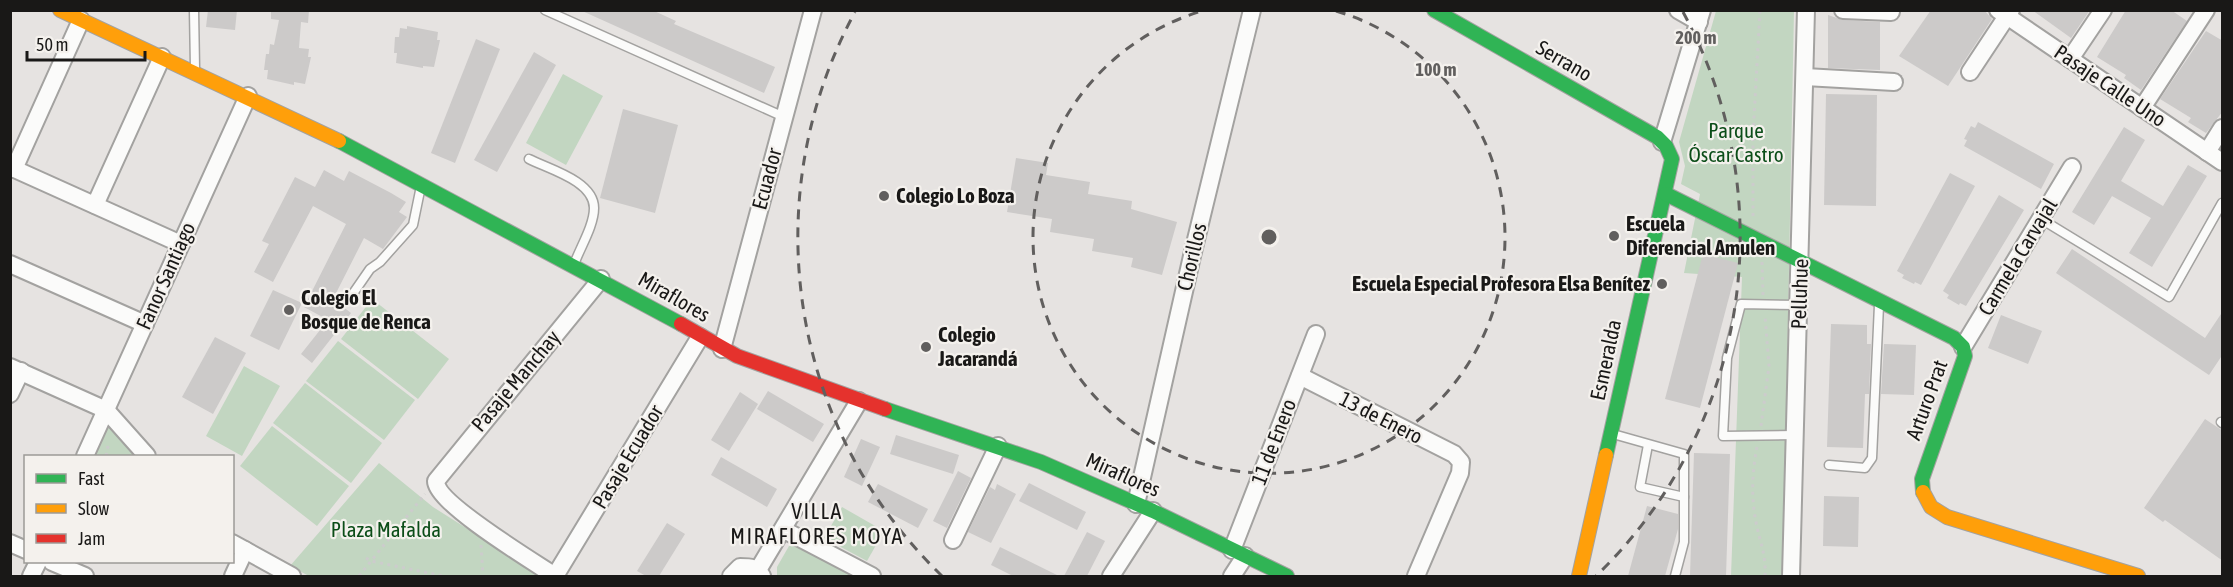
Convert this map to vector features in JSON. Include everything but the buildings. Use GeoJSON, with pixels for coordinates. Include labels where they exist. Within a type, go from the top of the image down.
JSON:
{"type":"FeatureCollection","features":[{"type":"Feature","properties":{"kind":"street","name":"Miraflores"},"geometry":{"type":"LineString","coordinates":[[60,10],[248,96],[422,183],[601,279],[722,349],[758,365],[859,401],[998,446],[1153,511],[1287,576]]}},
{"type":"Feature","properties":{"kind":"street","name":"Ecuador"},"geometry":{"type":"LineString","coordinates":[[722,349],[813,10]]}},
{"type":"Feature","properties":{"kind":"street","name":"Chorillos"},"geometry":{"type":"LineString","coordinates":[[1136,504],[1192,256],[1252,10]]}},
{"type":"Feature","properties":{"kind":"street","name":"Serrano"},"geometry":{"type":"LineString","coordinates":[[1434,10],[1666,147]]}},
{"type":"Feature","properties":{"kind":"street"},"geometry":{"type":"LineString","coordinates":[[1666,147],[1700,16],[1678,10]]}},
{"type":"Feature","properties":{"kind":"street","name":"Pelluhue"},"geometry":{"type":"LineString","coordinates":[[1791,576],[1806,10]]}},
{"type":"Feature","properties":{"kind":"street"},"geometry":{"type":"LineString","coordinates":[[1843,10],[1891,12]]}},
{"type":"Feature","properties":{"kind":"street"},"geometry":{"type":"LineString","coordinates":[[2070,59],[2103,10]]}},
{"type":"Feature","properties":{"kind":"street"},"geometry":{"type":"LineString","coordinates":[[2142,108],[2206,10]]}},
{"type":"Feature","properties":{"kind":"street"},"geometry":{"type":"LineString","coordinates":[[1971,72],[2005,13]]}},
{"type":"Feature","properties":{"kind":"street","name":"Pasaje Calle Uno"},"geometry":{"type":"LineString","coordinates":[[2005,13],[2223,162]]}},
{"type":"Feature","properties":{"kind":"street"},"geometry":{"type":"LineString","coordinates":[[81,20],[12,168],[181,244]]}},
{"type":"Feature","properties":{"kind":"street"},"geometry":{"type":"LineString","coordinates":[[95,205],[162,57]]}},
{"type":"Feature","properties":{"kind":"street"},"geometry":{"type":"LineString","coordinates":[[1805,77],[1894,82]]}},
{"type":"Feature","properties":{"kind":"street","name":"Fanor Santiago"},"geometry":{"type":"LineString","coordinates":[[85,455],[248,96]]}},
{"type":"Feature","properties":{"kind":"street"},"geometry":{"type":"LineString","coordinates":[[2207,152],[2223,128]]}},
{"type":"Feature","properties":{"kind":"street","name":"Esmeralda"},"geometry":{"type":"LineString","coordinates":[[1579,576],[1672,165],[1666,147]]}},
{"type":"Feature","properties":{"kind":"street","name":"Carmela Carvajal"},"geometry":{"type":"LineString","coordinates":[[1964,346],[2072,167]]}},
{"type":"Feature","properties":{"kind":"street","name":"Arturo Prat"},"geometry":{"type":"LineString","coordinates":[[1666,194],[1954,338],[1964,346],[1965,356],[1922,479],[1922,494],[1926,505],[1935,512],[1956,520],[2138,576]]}},
{"type":"Feature","properties":{"kind":"street"},"geometry":{"type":"LineString","coordinates":[[10,264],[145,324]]}},
{"type":"Feature","properties":{"kind":"street","name":"Pasaje Manchay"},"geometry":{"type":"LineString","coordinates":[[436,486],[438,476],[601,279]]}},
{"type":"Feature","properties":{"kind":"street","name":"11 de Enero"},"geometry":{"type":"LineString","coordinates":[[1232,576],[1238,553],[1316,334]]}},
{"type":"Feature","properties":{"kind":"street","name":"Pasaje Ecuador"},"geometry":{"type":"LineString","coordinates":[[555,576],[700,337]]}},
{"type":"Feature","properties":{"kind":"street"},"geometry":{"type":"LineString","coordinates":[[10,394],[16,369],[106,410],[146,455]]}},
{"type":"Feature","properties":{"kind":"street","name":"13 de Enero"},"geometry":{"type":"LineString","coordinates":[[1300,376],[1454,454],[1461,462],[1460,473],[1416,576]]}},
{"type":"Feature","properties":{"kind":"street"},"geometry":{"type":"LineString","coordinates":[[731,576],[740,567],[760,573],[859,401]]}},
{"type":"Feature","properties":{"kind":"street"},"geometry":{"type":"LineString","coordinates":[[953,540],[998,446]]}},
{"type":"Feature","properties":{"kind":"street"},"geometry":{"type":"LineString","coordinates":[[436,486],[440,493],[478,524],[555,576]]}},
{"type":"Feature","properties":{"kind":"street"},"geometry":{"type":"LineString","coordinates":[[1111,576],[1153,511]]}},
{"type":"Feature","properties":{"kind":"street"},"geometry":{"type":"LineString","coordinates":[[784,530],[872,576]]}},
{"type":"Feature","properties":{"kind":"street"},"geometry":{"type":"LineString","coordinates":[[233,576],[239,546],[292,576]]}},
{"type":"Feature","properties":{"kind":"street"},"geometry":{"type":"LineString","coordinates":[[56,563],[85,576]]}},
{"type":"Feature","properties":{"kind":"lane"},"geometry":{"type":"LineString","coordinates":[[194,10],[195,72]]}},
{"type":"Feature","properties":{"kind":"lane"},"geometry":{"type":"LineString","coordinates":[[545,10],[784,117]]}},
{"type":"Feature","properties":{"kind":"lane"},"geometry":{"type":"LineString","coordinates":[[530,159],[578,183],[592,200],[593,215],[574,265]]}},
{"type":"Feature","properties":{"kind":"lane"},"geometry":{"type":"LineString","coordinates":[[352,295],[370,269],[380,262],[413,225],[422,183]]}},
{"type":"Feature","properties":{"kind":"lane"},"geometry":{"type":"LineString","coordinates":[[2041,219],[2169,297],[2223,203]]}},
{"type":"Feature","properties":{"kind":"lane"},"geometry":{"type":"LineString","coordinates":[[1829,465],[1865,468],[1872,459],[1879,301]]}},
{"type":"Feature","properties":{"kind":"lane"},"geometry":{"type":"LineString","coordinates":[[1795,435],[1723,436],[1727,358],[1742,304],[1799,305]]}},
{"type":"Feature","properties":{"kind":"lane"},"geometry":{"type":"LineString","coordinates":[[1612,433],[1684,454],[1684,542],[1676,576]]}},
{"type":"Feature","properties":{"kind":"lane"},"geometry":{"type":"LineString","coordinates":[[1648,445],[1640,487],[1684,497]]}},
{"type":"Feature","properties":{"kind":"path"},"geometry":{"type":"LineString","coordinates":[[359,576],[422,495],[436,486]]}},
{"type":"Feature","properties":{"kind":"path"},"geometry":{"type":"LineString","coordinates":[[478,524],[483,576]]}},
{"type":"Feature","properties":{"kind":"path"},"geometry":{"type":"LineString","coordinates":[[366,558],[442,576]]}},
{"type":"Feature","properties":{"kind":"green space","name":"Parque Óscar Castro"},"geometry":{"type":"Polygon","coordinates":[[[1716,11],[1794,11],[1783,576],[1731,576],[1742,277],[1684,273],[1700,194],[1681,184],[1685,166],[1679,142],[1716,11]]]}},
{"type":"Feature","properties":{"kind":"green space"},"geometry":{"type":"Polygon","coordinates":[[[563,74],[603,96],[566,165],[526,143],[563,74]]]}},
{"type":"Feature","properties":{"kind":"green space"},"geometry":{"type":"Polygon","coordinates":[[[372,299],[449,359],[418,399],[341,339],[372,299]]]}},
{"type":"Feature","properties":{"kind":"green space"},"geometry":{"type":"Polygon","coordinates":[[[338,341],[415,400],[384,440],[306,381],[338,341]]]}},
{"type":"Feature","properties":{"kind":"green space"},"geometry":{"type":"Polygon","coordinates":[[[244,366],[280,386],[242,456],[206,436],[244,366]]]}},
{"type":"Feature","properties":{"kind":"green space"},"geometry":{"type":"Polygon","coordinates":[[[305,383],[382,443],[351,483],[273,423],[305,383]]]}},
{"type":"Feature","properties":{"kind":"green space"},"geometry":{"type":"Polygon","coordinates":[[[106,422],[135,455],[92,455],[106,422]]]}},
{"type":"Feature","properties":{"kind":"green space"},"geometry":{"type":"Polygon","coordinates":[[[272,426],[349,486],[317,526],[240,466],[272,426]]]}},
{"type":"Feature","properties":{"kind":"green space","name":"Plaza Mafalda"},"geometry":{"type":"Polygon","coordinates":[[[379,463],[433,507],[542,576],[309,576],[290,566],[379,463]]]}},
{"type":"Feature","properties":{"kind":"green space"},"geometry":{"type":"Polygon","coordinates":[[[842,507],[884,531],[867,561],[824,538],[842,507]]]}},
{"type":"Feature","properties":{"kind":"green space"},"geometry":{"type":"Polygon","coordinates":[[[793,539],[854,576],[777,576],[777,567],[793,539]]]}},
{"type":"Feature","properties":{"kind":"traffic: fast"},"geometry":{"type":"LineString","coordinates":[[1434,10],[1657,137],[1666,146],[1672,159],[1606,455]]}},
{"type":"Feature","properties":{"kind":"traffic: fast"},"geometry":{"type":"LineString","coordinates":[[339,141],[681,324]]}},
{"type":"Feature","properties":{"kind":"traffic: fast"},"geometry":{"type":"LineString","coordinates":[[1666,194],[1954,338],[1963,347],[1965,356],[1922,479],[1923,492]]}},
{"type":"Feature","properties":{"kind":"traffic: fast"},"geometry":{"type":"LineString","coordinates":[[885,409],[1041,462],[1153,511],[1287,576]]}},
{"type":"Feature","properties":{"kind":"traffic: slow"},"geometry":{"type":"LineString","coordinates":[[60,10],[339,141]]}},
{"type":"Feature","properties":{"kind":"traffic: slow"},"geometry":{"type":"LineString","coordinates":[[1579,576],[1606,455]]}},
{"type":"Feature","properties":{"kind":"traffic: slow"},"geometry":{"type":"LineString","coordinates":[[1923,492],[1931,507],[1947,517],[2138,576]]}},
{"type":"Feature","properties":{"kind":"traffic: jam"},"geometry":{"type":"LineString","coordinates":[[681,324],[737,356],[885,409]]}},
{"type":"Feature","properties":{"kind":"place","name":"Colegio Lo Boza"},"geometry":{"type":"Point","coordinates":[884,196]}},
{"type":"Feature","properties":{"kind":"place","name":"Escuela Diferencial Amulen"},"geometry":{"type":"Point","coordinates":[1614,236]}},
{"type":"Feature","properties":{"kind":"place","name":"Escuela Especial Profesora Elsa Benítez"},"geometry":{"type":"Point","coordinates":[1662,284]}},
{"type":"Feature","properties":{"kind":"place","name":"Colegio El Bosque de Renca"},"geometry":{"type":"Point","coordinates":[289,310]}},
{"type":"Feature","properties":{"kind":"place","name":"Colegio Jacarandá"},"geometry":{"type":"Point","coordinates":[926,347]}},
{"type":"Feature","properties":{"kind":"district","name":"VILLA MIRAFLORES MOYA"},"geometry":{"type":"Point","coordinates":[817,524]}}]}
